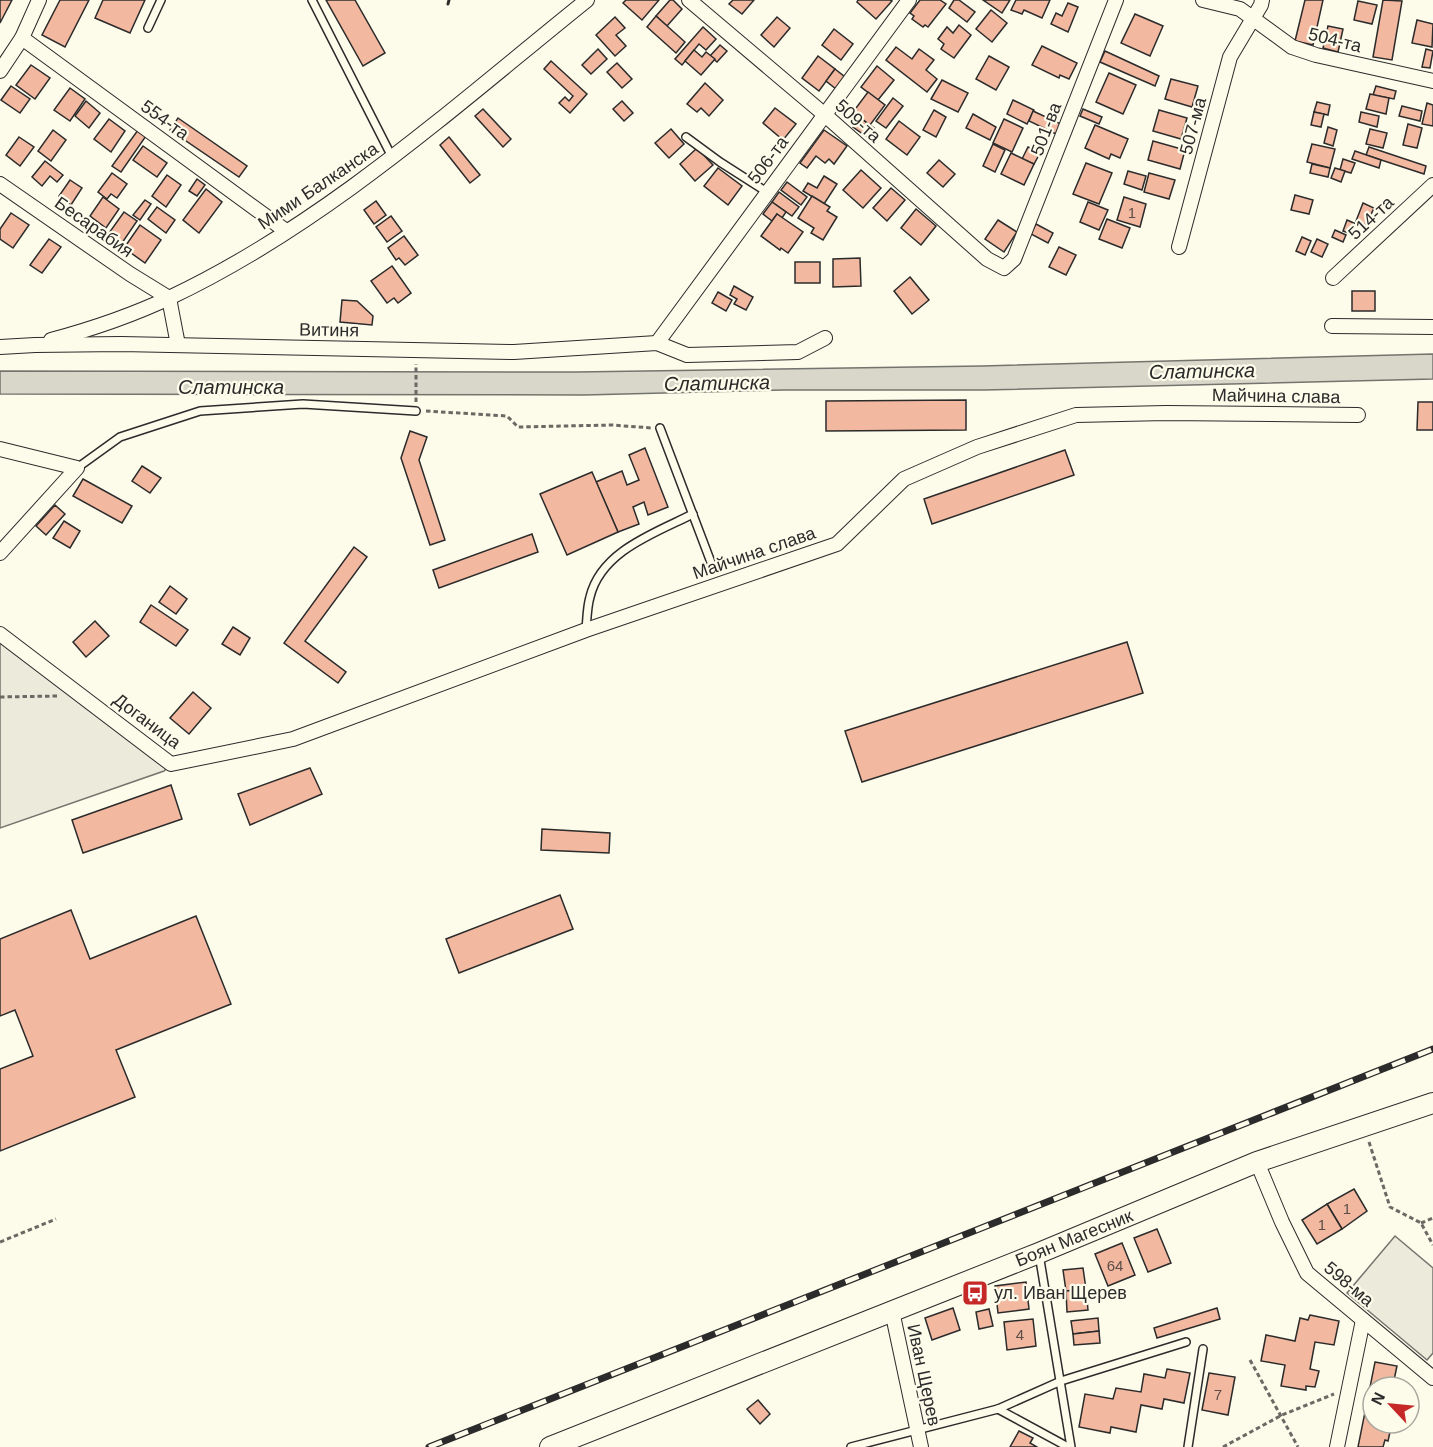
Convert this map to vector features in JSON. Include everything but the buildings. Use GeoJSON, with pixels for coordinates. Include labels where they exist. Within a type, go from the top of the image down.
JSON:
{"type":"FeatureCollection","features":[{"type":"Feature","properties":{"kind":"street"},"geometry":{"type":"LineString","coordinates":[[0,71],[22,38],[39,0]]}},
{"type":"Feature","properties":{"kind":"street","name":"Мими Балканска"},"geometry":{"type":"LineString","coordinates":[[35,345],[81,332],[169,298],[209,278],[286,231],[392,157],[587,0]]}},
{"type":"Feature","properties":{"kind":"street","name":"509-та"},"geometry":{"type":"LineString","coordinates":[[688,0],[825,115],[987,259],[1004,268]]}},
{"type":"Feature","properties":{"kind":"street","name":"506-та"},"geometry":{"type":"LineString","coordinates":[[657,343],[909,0]]}},
{"type":"Feature","properties":{"kind":"street","name":"501-ва"},"geometry":{"type":"LineString","coordinates":[[1004,268],[1014,259],[1116,0]]}},
{"type":"Feature","properties":{"kind":"street","name":"504-та"},"geometry":{"type":"LineString","coordinates":[[1203,0],[1240,9],[1292,47],[1316,56],[1433,81]]}},
{"type":"Feature","properties":{"kind":"street","name":"507-ма"},"geometry":{"type":"LineString","coordinates":[[1179,247],[1230,57],[1262,0]]}},
{"type":"Feature","properties":{"kind":"street","name":"554-та"},"geometry":{"type":"LineString","coordinates":[[22,38],[286,231]]}},
{"type":"Feature","properties":{"kind":"street","name":"Бесарабия"},"geometry":{"type":"LineString","coordinates":[[0,184],[130,274],[169,298]]}},
{"type":"Feature","properties":{"kind":"street","name":"514-та"},"geometry":{"type":"LineString","coordinates":[[1333,278],[1433,185]]}},
{"type":"Feature","properties":{"kind":"street"},"geometry":{"type":"LineString","coordinates":[[169,298],[178,345]]}},
{"type":"Feature","properties":{"kind":"street"},"geometry":{"type":"LineString","coordinates":[[1332,326],[1433,327]]}},
{"type":"Feature","properties":{"kind":"street"},"geometry":{"type":"LineString","coordinates":[[657,343],[687,355],[798,352],[825,338]]}},
{"type":"Feature","properties":{"kind":"street","name":"Витиня"},"geometry":{"type":"LineString","coordinates":[[0,348],[35,345],[178,345],[514,352],[657,343]]}},
{"type":"Feature","properties":{"kind":"street","name":"Майчина слава"},"geometry":{"type":"LineString","coordinates":[[293,739],[586,630],[837,544],[904,479],[977,447],[1076,415],[1358,414]]}},
{"type":"Feature","properties":{"kind":"street"},"geometry":{"type":"LineString","coordinates":[[0,449],[77,468],[0,553]]}},
{"type":"Feature","properties":{"kind":"street","name":"Доганица"},"geometry":{"type":"LineString","coordinates":[[0,634],[171,764],[293,739]]}},
{"type":"Feature","properties":{"kind":"street","name":"Боян Магесник"},"geometry":{"type":"LineString","coordinates":[[550,1447],[1039,1253],[1257,1162],[1433,1103]]}},
{"type":"Feature","properties":{"kind":"street","name":"598-ма"},"geometry":{"type":"LineString","coordinates":[[1257,1162],[1282,1222],[1307,1272],[1433,1378]]}},
{"type":"Feature","properties":{"kind":"street","name":"Иван Щерев"},"geometry":{"type":"LineString","coordinates":[[892,1311],[921,1447]]}},
{"type":"Feature","properties":{"kind":"street"},"geometry":{"type":"LineString","coordinates":[[1337,1447],[1363,1320]]}},
{"type":"Feature","properties":{"kind":"lane"},"geometry":{"type":"LineString","coordinates":[[148,28],[160,0]]}},
{"type":"Feature","properties":{"kind":"lane"},"geometry":{"type":"LineString","coordinates":[[312,0],[392,157]]}},
{"type":"Feature","properties":{"kind":"lane"},"geometry":{"type":"LineString","coordinates":[[686,137],[767,192]]}},
{"type":"Feature","properties":{"kind":"lane"},"geometry":{"type":"LineString","coordinates":[[77,468],[120,437],[200,411],[303,404],[416,411]]}},
{"type":"Feature","properties":{"kind":"lane"},"geometry":{"type":"LineString","coordinates":[[660,428],[712,564]]}},
{"type":"Feature","properties":{"kind":"lane"},"geometry":{"type":"LineString","coordinates":[[586,630],[590,595],[604,569],[624,548],[693,514]]}},
{"type":"Feature","properties":{"kind":"lane"},"geometry":{"type":"LineString","coordinates":[[1039,1253],[1061,1381],[1069,1447]]}},
{"type":"Feature","properties":{"kind":"lane"},"geometry":{"type":"LineString","coordinates":[[851,1447],[998,1409],[1061,1381],[1186,1342]]}},
{"type":"Feature","properties":{"kind":"lane"},"geometry":{"type":"LineString","coordinates":[[1188,1447],[1203,1349]]}},
{"type":"Feature","properties":{"kind":"lane"},"geometry":{"type":"LineString","coordinates":[[998,1409],[1069,1447]]}},
{"type":"Feature","properties":{"kind":"path"},"geometry":{"type":"LineString","coordinates":[[417,350],[416,411],[507,416],[518,427],[612,424],[660,428]]}},
{"type":"Feature","properties":{"kind":"path"},"geometry":{"type":"LineString","coordinates":[[0,697],[83,696]]}},
{"type":"Feature","properties":{"kind":"path"},"geometry":{"type":"LineString","coordinates":[[1363,1126],[1390,1207],[1421,1223],[1433,1245]]}},
{"type":"Feature","properties":{"kind":"path"},"geometry":{"type":"LineString","coordinates":[[1421,1223],[1433,1218]]}},
{"type":"Feature","properties":{"kind":"path"},"geometry":{"type":"LineString","coordinates":[[0,1242],[57,1220]]}},
{"type":"Feature","properties":{"kind":"path"},"geometry":{"type":"LineString","coordinates":[[1250,1360],[1298,1447]]}},
{"type":"Feature","properties":{"kind":"path"},"geometry":{"type":"LineString","coordinates":[[1222,1447],[1282,1415],[1349,1388]]}},
{"type":"Feature","properties":{"kind":"shaded area"},"geometry":{"type":"Polygon","coordinates":[[[0,634],[171,764],[164,771],[0,828],[0,634]]]}},
{"type":"Feature","properties":{"kind":"shaded area"},"geometry":{"type":"Polygon","coordinates":[[[1395,1236],[1433,1268],[1433,1353],[1427,1360],[1347,1293],[1395,1236]]]}},
{"type":"Feature","properties":{"kind":"water","name":"Слатинска"},"geometry":{"type":"Polygon","coordinates":[[[1433,354],[1433,379],[984,390],[783,390],[584,395],[0,394],[0,371],[576,372],[982,366],[1433,354]]]}},
{"type":"Feature","properties":{"kind":"railway"},"geometry":{"type":"LineString","coordinates":[[429,1447],[1433,1049]]}},
{"type":"Feature","properties":{"kind":"wall"},"geometry":{"type":"LineString","coordinates":[[448,4],[449,0]]}},
{"type":"Feature","properties":{"kind":"place","name":"ул. Иван Щерев"},"geometry":{"type":"Point","coordinates":[975,1293]}}]}
